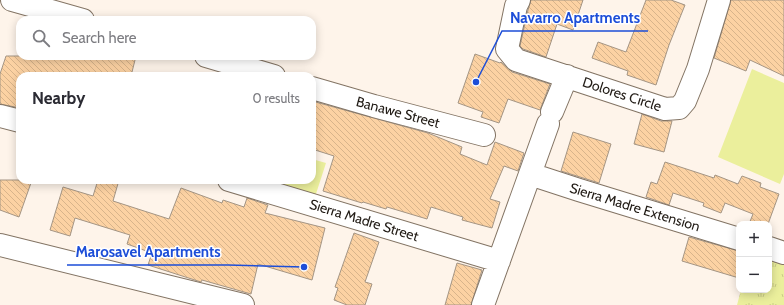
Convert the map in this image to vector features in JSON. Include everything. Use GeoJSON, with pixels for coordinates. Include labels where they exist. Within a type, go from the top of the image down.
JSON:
{"type":"FeatureCollection","features":[{"type":"Feature","properties":{"kind":"street"},"geometry":{"type":"LineString","coordinates":[[12,0],[69,16]]}},
{"type":"Feature","properties":{"kind":"street","name":"Dolores Circle"},"geometry":{"type":"LineString","coordinates":[[519,0],[516,6],[507,49],[516,60],[665,109],[679,108],[685,101],[698,69],[719,0]]}},
{"type":"Feature","properties":{"kind":"street"},"geometry":{"type":"LineString","coordinates":[[220,60],[260,72]]}},
{"type":"Feature","properties":{"kind":"street"},"geometry":{"type":"LineString","coordinates":[[483,305],[550,118],[567,76]]}},
{"type":"Feature","properties":{"kind":"street","name":"Banawe Street"},"geometry":{"type":"LineString","coordinates":[[316,89],[484,135]]}},
{"type":"Feature","properties":{"kind":"street"},"geometry":{"type":"LineString","coordinates":[[0,116],[16,120]]}},
{"type":"Feature","properties":{"kind":"street","name":"Sierra Madre Extension"},"geometry":{"type":"LineString","coordinates":[[530,174],[736,238]]}},
{"type":"Feature","properties":{"kind":"street","name":"Sierra Madre Street"},"geometry":{"type":"LineString","coordinates":[[242,184],[499,261]]}},
{"type":"Feature","properties":{"kind":"street"},"geometry":{"type":"LineString","coordinates":[[0,245],[243,305]]}},
{"type":"Feature","properties":{"kind":"street"},"geometry":{"type":"LineString","coordinates":[[772,249],[784,253]]}},
{"type":"Feature","properties":{"kind":"green space"},"geometry":{"type":"Polygon","coordinates":[[[752,69],[784,83],[784,174],[780,184],[718,157],[752,69]]]}},
{"type":"Feature","properties":{"kind":"green space"},"geometry":{"type":"Polygon","coordinates":[[[316,160],[326,163],[314,200],[268,184],[316,184],[316,160]]]}},
{"type":"Feature","properties":{"kind":"green space"},"geometry":{"type":"Polygon","coordinates":[[[772,256],[784,259],[784,305],[737,305],[740,293],[772,293],[772,256]]]}},
{"type":"Feature","properties":{"kind":"building"},"geometry":{"type":"Polygon","coordinates":[[[531,0],[583,0],[573,30],[557,24],[546,57],[523,49],[520,46],[531,0]]]}},
{"type":"Feature","properties":{"kind":"building"},"geometry":{"type":"Polygon","coordinates":[[[646,0],[671,0],[685,5],[669,45],[656,85],[627,75],[628,71],[592,58],[598,42],[626,52],[646,0]]]}},
{"type":"Feature","properties":{"kind":"building"},"geometry":{"type":"Polygon","coordinates":[[[731,0],[784,0],[784,76],[750,60],[746,71],[714,58],[731,0]]]}},
{"type":"Feature","properties":{"kind":"building"},"geometry":{"type":"Polygon","coordinates":[[[475,54],[500,63],[501,62],[512,72],[550,84],[540,110],[508,99],[499,123],[481,117],[483,112],[458,103],[475,54]]]}},
{"type":"Feature","properties":{"kind":"building"},"geometry":{"type":"Polygon","coordinates":[[[6,56],[16,56],[16,60],[135,60],[132,72],[16,72],[16,107],[0,104],[0,74],[6,56]]]}},
{"type":"Feature","properties":{"kind":"building"},"geometry":{"type":"Polygon","coordinates":[[[316,102],[428,133],[462,147],[460,154],[487,165],[495,142],[524,153],[518,171],[504,166],[490,199],[500,202],[492,228],[462,220],[463,217],[431,207],[427,219],[387,207],[386,209],[363,202],[362,203],[323,191],[334,156],[316,150],[316,102]]]}},
{"type":"Feature","properties":{"kind":"building"},"geometry":{"type":"Polygon","coordinates":[[[642,114],[661,121],[672,121],[664,152],[634,144],[642,114]]]}},
{"type":"Feature","properties":{"kind":"building"},"geometry":{"type":"Polygon","coordinates":[[[573,132],[611,144],[599,183],[561,171],[573,132]]]}},
{"type":"Feature","properties":{"kind":"building"},"geometry":{"type":"Polygon","coordinates":[[[665,162],[714,178],[715,175],[738,184],[742,176],[761,183],[760,187],[779,194],[769,221],[750,221],[753,214],[725,203],[721,213],[703,206],[704,203],[673,193],[669,205],[646,197],[651,182],[657,184],[665,162]]]}},
{"type":"Feature","properties":{"kind":"building"},"geometry":{"type":"Polygon","coordinates":[[[0,180],[16,180],[16,184],[31,184],[19,217],[0,210],[0,180]]]}},
{"type":"Feature","properties":{"kind":"building"},"geometry":{"type":"Polygon","coordinates":[[[97,184],[118,184],[113,201],[169,219],[181,188],[222,203],[223,200],[244,207],[247,198],[268,205],[265,213],[325,228],[312,280],[258,264],[251,294],[202,280],[201,282],[148,265],[152,253],[127,244],[130,235],[75,218],[70,236],[50,230],[63,187],[93,196],[97,184]]]}},
{"type":"Feature","properties":{"kind":"building"},"geometry":{"type":"Polygon","coordinates":[[[354,233],[379,242],[365,282],[372,284],[365,305],[347,305],[334,300],[338,288],[335,287],[354,233]]]}},
{"type":"Feature","properties":{"kind":"building"},"geometry":{"type":"Polygon","coordinates":[[[689,237],[736,250],[736,277],[682,261],[689,237]]]}},
{"type":"Feature","properties":{"kind":"building"},"geometry":{"type":"Polygon","coordinates":[[[457,263],[482,270],[471,305],[445,305],[457,263]]]}},
{"type":"Feature","properties":{"kind":"place","name":"Navarro Apartments"},"geometry":{"type":"Point","coordinates":[476,82]}},
{"type":"Feature","properties":{"kind":"place","name":"Marosavel Apartments"},"geometry":{"type":"Point","coordinates":[304,267]}}]}
